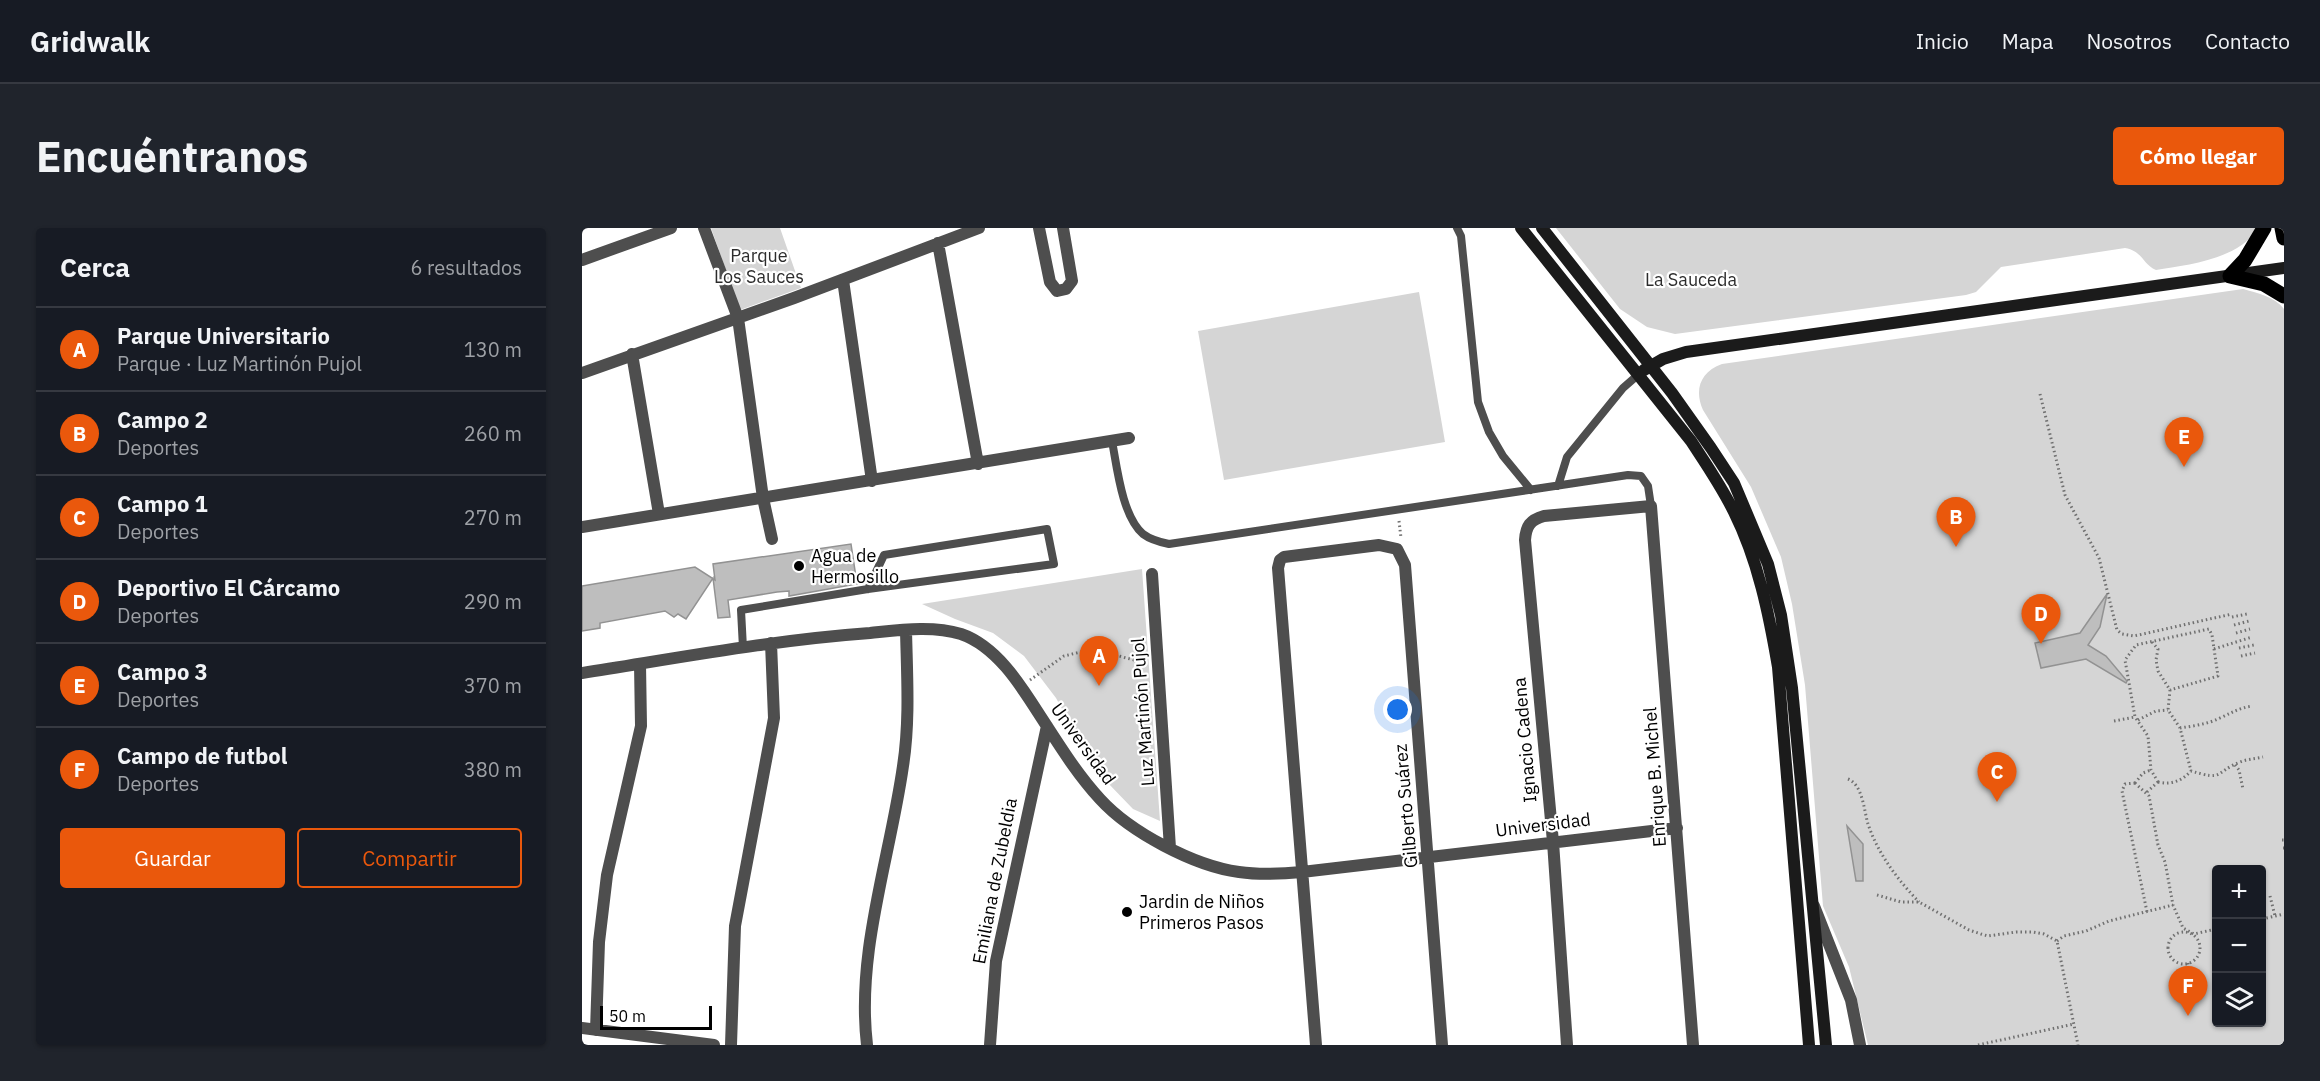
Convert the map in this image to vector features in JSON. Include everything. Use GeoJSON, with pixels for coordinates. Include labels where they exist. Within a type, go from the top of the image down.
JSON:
{"type":"FeatureCollection","features":[{"type":"Feature","properties":{"kind":"main road"},"geometry":{"type":"LineString","coordinates":[[1521,228],[1704,438],[1734,483],[1768,564],[1788,655],[1826,1045]]}},
{"type":"Feature","properties":{"kind":"main road"},"geometry":{"type":"LineString","coordinates":[[1542,228],[1644,370],[1714,476],[1735,513],[1753,558],[1766,606],[1778,667],[1809,1045]]}},
{"type":"Feature","properties":{"kind":"main road"},"geometry":{"type":"LineString","coordinates":[[2230,276],[2245,260],[2264,228]]}},
{"type":"Feature","properties":{"kind":"main road"},"geometry":{"type":"LineString","coordinates":[[2282,228],[2284,238]]}},
{"type":"Feature","properties":{"kind":"main road"},"geometry":{"type":"LineString","coordinates":[[1644,370],[1663,359],[1686,352],[2284,268]]}},
{"type":"Feature","properties":{"kind":"main road"},"geometry":{"type":"LineString","coordinates":[[2230,276],[2264,284],[2284,296]]}},
{"type":"Feature","properties":{"kind":"street"},"geometry":{"type":"LineString","coordinates":[[582,260],[670,228]]}},
{"type":"Feature","properties":{"kind":"street"},"geometry":{"type":"LineString","coordinates":[[704,228],[738,318],[763,498],[772,539]]}},
{"type":"Feature","properties":{"kind":"street"},"geometry":{"type":"LineString","coordinates":[[582,373],[843,280],[979,228]]}},
{"type":"Feature","properties":{"kind":"street"},"geometry":{"type":"LineString","coordinates":[[1039,228],[1050,282],[1057,291],[1066,289],[1072,281],[1063,228]]}},
{"type":"Feature","properties":{"kind":"street"},"geometry":{"type":"LineString","coordinates":[[938,243],[978,464]]}},
{"type":"Feature","properties":{"kind":"street"},"geometry":{"type":"LineString","coordinates":[[843,280],[872,481]]}},
{"type":"Feature","properties":{"kind":"street"},"geometry":{"type":"LineString","coordinates":[[632,354],[658,514]]}},
{"type":"Feature","properties":{"kind":"street"},"geometry":{"type":"LineString","coordinates":[[582,527],[1129,438]]}},
{"type":"Feature","properties":{"kind":"street","name":"Ignacio Cadena"},"geometry":{"type":"LineString","coordinates":[[1567,1045],[1553,842],[1525,540],[1526,530],[1529,523],[1544,516],[1651,506]]}},
{"type":"Feature","properties":{"kind":"street","name":"Enrique B. Michel"},"geometry":{"type":"LineString","coordinates":[[1651,506],[1693,1045]]}},
{"type":"Feature","properties":{"kind":"street"},"geometry":{"type":"LineString","coordinates":[[1316,1045],[1278,567],[1280,560],[1284,557],[1379,545],[1397,549],[1402,555]]}},
{"type":"Feature","properties":{"kind":"street","name":"Gilberto Suárez"},"geometry":{"type":"LineString","coordinates":[[1402,555],[1406,576],[1442,1045]]}},
{"type":"Feature","properties":{"kind":"street","name":"Luz Martinón Pujol"},"geometry":{"type":"LineString","coordinates":[[1152,574],[1170,848]]}},
{"type":"Feature","properties":{"kind":"street"},"geometry":{"type":"LineString","coordinates":[[867,1045],[865,1006],[867,967],[906,740],[908,712],[906,630]]}},
{"type":"Feature","properties":{"kind":"street","name":"Universidad"},"geometry":{"type":"LineString","coordinates":[[582,673],[839,635],[906,630],[937,630],[960,634],[978,642],[999,660],[1022,688],[1071,764],[1101,800],[1130,825],[1170,848],[1236,872],[1267,874],[1302,872],[1677,828]]}},
{"type":"Feature","properties":{"kind":"street"},"geometry":{"type":"LineString","coordinates":[[731,1045],[735,926],[774,718],[771,644]]}},
{"type":"Feature","properties":{"kind":"street"},"geometry":{"type":"LineString","coordinates":[[596,1030],[599,942],[608,875],[640,726],[640,664]]}},
{"type":"Feature","properties":{"kind":"street","name":"Emiliana de Zubeldia"},"geometry":{"type":"LineString","coordinates":[[990,1045],[996,961],[1047,726]]}},
{"type":"Feature","properties":{"kind":"street"},"geometry":{"type":"LineString","coordinates":[[1814,906],[1851,1000],[1860,1045]]}},
{"type":"Feature","properties":{"kind":"street"},"geometry":{"type":"LineString","coordinates":[[582,1028],[663,1042],[714,1045]]}},
{"type":"Feature","properties":{"kind":"lane"},"geometry":{"type":"LineString","coordinates":[[1457,228],[1461,236],[1478,402],[1489,432],[1503,456],[1531,490]]}},
{"type":"Feature","properties":{"kind":"lane"},"geometry":{"type":"LineString","coordinates":[[1558,486],[1567,457],[1623,388],[1644,370]]}},
{"type":"Feature","properties":{"kind":"lane"},"geometry":{"type":"LineString","coordinates":[[1112,441],[1122,491],[1131,516],[1141,532],[1152,540],[1169,544],[1628,475],[1641,476],[1648,486],[1651,506]]}},
{"type":"Feature","properties":{"kind":"lane"},"geometry":{"type":"LineString","coordinates":[[743,648],[741,610],[867,589],[1054,564],[1047,529],[884,555],[867,589]]}},
{"type":"Feature","properties":{"kind":"path"},"geometry":{"type":"LineString","coordinates":[[2040,394],[2067,501],[2099,558],[2117,630],[2134,636],[2232,615],[2247,614]]}},
{"type":"Feature","properties":{"kind":"path"},"geometry":{"type":"LineString","coordinates":[[1398,510],[1402,555]]}},
{"type":"Feature","properties":{"kind":"path"},"geometry":{"type":"LineString","coordinates":[[2234,625],[2249,621]]}},
{"type":"Feature","properties":{"kind":"path"},"geometry":{"type":"LineString","coordinates":[[2158,782],[2151,770],[2148,736],[2137,718],[2125,665],[2128,656],[2136,645],[2209,629],[2218,676],[2170,690]]}},
{"type":"Feature","properties":{"kind":"path"},"geometry":{"type":"LineString","coordinates":[[2236,633],[2250,629]]}},
{"type":"Feature","properties":{"kind":"path"},"geometry":{"type":"LineString","coordinates":[[2134,636],[2136,645]]}},
{"type":"Feature","properties":{"kind":"path"},"geometry":{"type":"LineString","coordinates":[[2214,649],[2252,637]]}},
{"type":"Feature","properties":{"kind":"path"},"geometry":{"type":"LineString","coordinates":[[2151,641],[2158,649],[2156,660],[2158,671],[2170,690],[2168,710],[2180,728],[2191,771]]}},
{"type":"Feature","properties":{"kind":"path"},"geometry":{"type":"LineString","coordinates":[[2239,648],[2254,645]]}},
{"type":"Feature","properties":{"kind":"path"},"geometry":{"type":"LineString","coordinates":[[1022,688],[1037,674],[1064,656],[1093,649],[1158,667]]}},
{"type":"Feature","properties":{"kind":"path"},"geometry":{"type":"LineString","coordinates":[[2241,656],[2255,653]]}},
{"type":"Feature","properties":{"kind":"path"},"geometry":{"type":"LineString","coordinates":[[2180,728],[2209,722],[2230,711],[2252,706]]}},
{"type":"Feature","properties":{"kind":"path"},"geometry":{"type":"LineString","coordinates":[[2114,721],[2168,710]]}},
{"type":"Feature","properties":{"kind":"path"},"geometry":{"type":"LineString","coordinates":[[2191,771],[2215,776],[2235,765],[2263,757]]}},
{"type":"Feature","properties":{"kind":"path"},"geometry":{"type":"LineString","coordinates":[[2235,765],[2239,770],[2243,789]]}},
{"type":"Feature","properties":{"kind":"path"},"geometry":{"type":"LineString","coordinates":[[2147,912],[2122,791],[2125,784],[2135,783],[2143,773],[2151,770]]}},
{"type":"Feature","properties":{"kind":"path"},"geometry":{"type":"LineString","coordinates":[[2158,782],[2180,781],[2191,771]]}},
{"type":"Feature","properties":{"kind":"path"},"geometry":{"type":"LineString","coordinates":[[1848,779],[1857,787],[1869,825],[1882,854],[1919,902],[1969,930],[1988,936],[2033,932],[2044,934],[2057,941]]}},
{"type":"Feature","properties":{"kind":"path"},"geometry":{"type":"LineString","coordinates":[[2147,792],[2158,782]]}},
{"type":"Feature","properties":{"kind":"path"},"geometry":{"type":"LineString","coordinates":[[2135,783],[2141,790],[2147,792]]}},
{"type":"Feature","properties":{"kind":"path"},"geometry":{"type":"LineString","coordinates":[[2147,792],[2158,845],[2165,862],[2173,905],[2183,928],[2190,933],[2198,940],[2200,950],[2195,960],[2188,963],[2176,962],[2168,949],[2174,935],[2184,932],[2190,933],[2198,934],[2212,930]]}},
{"type":"Feature","properties":{"kind":"path"},"geometry":{"type":"LineString","coordinates":[[1877,895],[1901,902],[1919,902]]}},
{"type":"Feature","properties":{"kind":"path"},"geometry":{"type":"LineString","coordinates":[[2270,896],[2275,916]]}},
{"type":"Feature","properties":{"kind":"path"},"geometry":{"type":"LineString","coordinates":[[2057,941],[2064,936],[2092,929],[2109,921],[2173,905]]}},
{"type":"Feature","properties":{"kind":"path"},"geometry":{"type":"LineString","coordinates":[[2266,918],[2284,914]]}},
{"type":"Feature","properties":{"kind":"path"},"geometry":{"type":"LineString","coordinates":[[2057,941],[2078,1045]]}},
{"type":"Feature","properties":{"kind":"path"},"geometry":{"type":"LineString","coordinates":[[2188,963],[2190,971]]}},
{"type":"Feature","properties":{"kind":"path"},"geometry":{"type":"LineString","coordinates":[[1978,1045],[2074,1024]]}},
{"type":"Feature","properties":{"kind":"green space","name":"Parque Los Sauces"},"geometry":{"type":"Polygon","coordinates":[[[711,228],[780,228],[801,288],[740,310],[711,228]]]}},
{"type":"Feature","properties":{"kind":"green space","name":"La Sauceda"},"geometry":{"type":"Polygon","coordinates":[[[1556,228],[2257,228],[2239,247],[2226,254],[2183,266],[2156,270],[2135,252],[2125,248],[2001,267],[1976,292],[1966,295],[1675,334],[1647,327],[1620,309],[1556,228]]]}},
{"type":"Feature","properties":{"kind":"green space"},"geometry":{"type":"Polygon","coordinates":[[[2243,289],[2270,298],[2284,309],[2284,1045],[1868,1045],[1849,967],[1823,906],[1805,685],[1792,604],[1781,557],[1751,487],[1700,403],[1701,382],[1714,367],[1722,364],[2243,289]]]}},
{"type":"Feature","properties":{"kind":"green space"},"geometry":{"type":"Polygon","coordinates":[[[1419,292],[1445,442],[1224,480],[1198,331],[1419,292]]]}},
{"type":"Feature","properties":{"kind":"green space"},"geometry":{"type":"Polygon","coordinates":[[[1142,569],[1160,821],[1133,809],[1106,781],[1079,740],[1056,698],[1024,656],[993,633],[922,604],[1142,569]]]}},
{"type":"Feature","properties":{"kind":"building","name":"Agua de Hermosillo"},"geometry":{"type":"Polygon","coordinates":[[[851,544],[857,584],[789,596],[789,591],[728,600],[730,617],[718,618],[713,579],[715,580],[713,564],[851,544]]]}},
{"type":"Feature","properties":{"kind":"building"},"geometry":{"type":"Polygon","coordinates":[[[695,567],[713,578],[686,619],[678,614],[674,617],[665,611],[600,623],[600,628],[582,631],[582,586],[695,567]]]}},
{"type":"Feature","properties":{"kind":"building"},"geometry":{"type":"Polygon","coordinates":[[[2107,594],[2100,627],[2088,645],[2106,656],[2127,681],[2126,683],[2086,659],[2041,668],[2035,643],[2080,633],[2107,594]]]}},
{"type":"Feature","properties":{"kind":"building"},"geometry":{"type":"Polygon","coordinates":[[[1847,826],[1863,844],[1863,881],[1856,881],[1847,826]]]}},
{"type":"Feature","properties":{"kind":"place","name":"Campo 3"},"geometry":{"type":"Point","coordinates":[2184,467]}},
{"type":"Feature","properties":{"kind":"place","name":"Campo 2"},"geometry":{"type":"Point","coordinates":[1956,547]}},
{"type":"Feature","properties":{"kind":"place","name":"Agua de Hermosillo"},"geometry":{"type":"Point","coordinates":[799,566]}},
{"type":"Feature","properties":{"kind":"place","name":"Deportivo El Cárcamo"},"geometry":{"type":"Point","coordinates":[2041,644]}},
{"type":"Feature","properties":{"kind":"place","name":"Parque Universitario"},"geometry":{"type":"Point","coordinates":[1099,686]}},
{"type":"Feature","properties":{"kind":"place","name":"Campo 1"},"geometry":{"type":"Point","coordinates":[1997,802]}},
{"type":"Feature","properties":{"kind":"place","name":"Jardin de Niños Primeros Pasos"},"geometry":{"type":"Point","coordinates":[1127,912]}},
{"type":"Feature","properties":{"kind":"place","name":"Campo de futbol"},"geometry":{"type":"Point","coordinates":[2188,1016]}}]}
